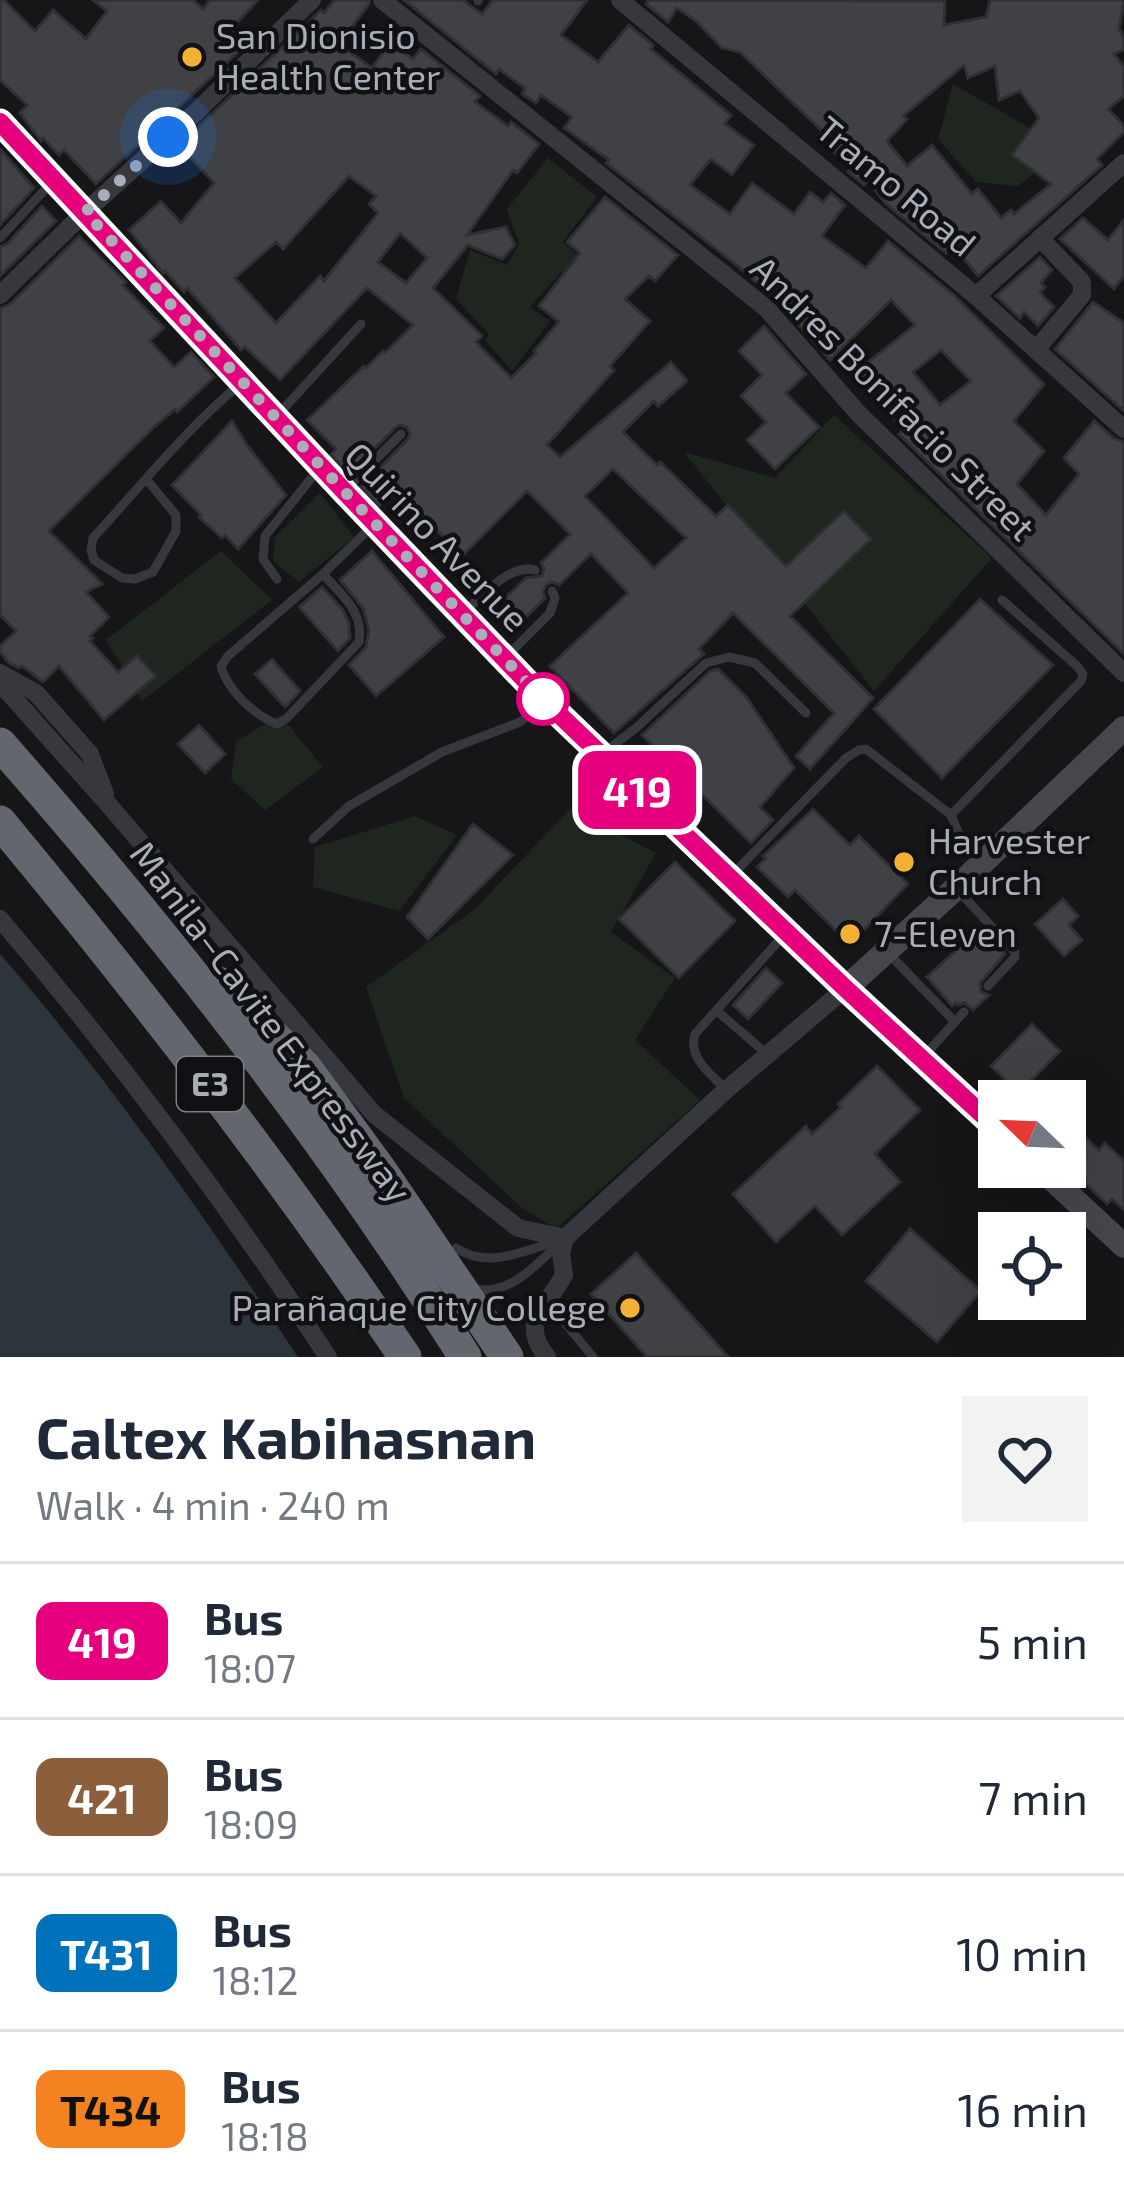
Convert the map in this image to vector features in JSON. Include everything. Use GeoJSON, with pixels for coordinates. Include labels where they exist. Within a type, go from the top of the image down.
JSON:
{"type":"FeatureCollection","features":[{"type":"Feature","properties":{"kind":"highway","name":"Manila–Cavite Expressway"},"geometry":{"type":"LineString","coordinates":[[0,744],[128,893],[278,1086],[465,1357]]}},
{"type":"Feature","properties":{"kind":"highway","name":"E3"},"geometry":{"type":"LineString","coordinates":[[0,822],[231,1111],[405,1357]]}},
{"type":"Feature","properties":{"kind":"highway"},"geometry":{"type":"LineString","coordinates":[[128,893],[305,1067],[507,1357]]}},
{"type":"Feature","properties":{"kind":"main road","name":"Quirino Avenue"},"geometry":{"type":"LineString","coordinates":[[0,122],[545,701],[978,1110]]}},
{"type":"Feature","properties":{"kind":"main road"},"geometry":{"type":"LineString","coordinates":[[845,988],[1124,728]]}},
{"type":"Feature","properties":{"kind":"main road"},"geometry":{"type":"LineString","coordinates":[[1062,1188],[1124,1246]]}},
{"type":"Feature","properties":{"kind":"street"},"geometry":{"type":"LineString","coordinates":[[0,295],[312,0]]}},
{"type":"Feature","properties":{"kind":"street","name":"Andres Bonifacio Street"},"geometry":{"type":"LineString","coordinates":[[382,0],[767,309],[858,413],[1124,674]]}},
{"type":"Feature","properties":{"kind":"street","name":"Tramo Road"},"geometry":{"type":"LineString","coordinates":[[620,0],[976,296],[1124,429]]}},
{"type":"Feature","properties":{"kind":"street"},"geometry":{"type":"LineString","coordinates":[[976,296],[1124,163]]}},
{"type":"Feature","properties":{"kind":"street"},"geometry":{"type":"LineString","coordinates":[[1036,350],[1084,289],[1040,238]]}},
{"type":"Feature","properties":{"kind":"street"},"geometry":{"type":"LineString","coordinates":[[0,673],[36,693],[90,754],[108,804]]}},
{"type":"Feature","properties":{"kind":"street"},"geometry":{"type":"LineString","coordinates":[[0,683],[374,1114],[518,1228],[566,1238]]}},
{"type":"Feature","properties":{"kind":"street"},"geometry":{"type":"LineString","coordinates":[[0,919],[69,1001],[211,1189],[328,1357]]}},
{"type":"Feature","properties":{"kind":"street"},"geometry":{"type":"LineString","coordinates":[[547,1357],[533,1334],[533,1323],[564,1275],[561,1253],[566,1238],[845,988]]}},
{"type":"Feature","properties":{"kind":"lane"},"geometry":{"type":"LineString","coordinates":[[0,238],[55,179]]}},
{"type":"Feature","properties":{"kind":"lane"},"geometry":{"type":"LineString","coordinates":[[275,417],[362,324]]}},
{"type":"Feature","properties":{"kind":"lane"},"geometry":{"type":"LineString","coordinates":[[147,479],[176,515],[176,530],[153,572],[136,579],[122,578],[94,560],[93,538],[147,479],[224,397],[242,382]]}},
{"type":"Feature","properties":{"kind":"lane"},"geometry":{"type":"LineString","coordinates":[[344,491],[401,434]]}},
{"type":"Feature","properties":{"kind":"lane"},"geometry":{"type":"LineString","coordinates":[[277,579],[263,559],[265,536],[321,467]]}},
{"type":"Feature","properties":{"kind":"lane"},"geometry":{"type":"LineString","coordinates":[[323,574],[362,625],[359,642],[277,724],[259,717],[224,677],[221,666],[375,523]]}},
{"type":"Feature","properties":{"kind":"lane"},"geometry":{"type":"LineString","coordinates":[[461,615],[514,570],[535,570]]}},
{"type":"Feature","properties":{"kind":"lane"},"geometry":{"type":"LineString","coordinates":[[504,659],[550,613],[555,598],[552,591]]}},
{"type":"Feature","properties":{"kind":"lane"},"geometry":{"type":"LineString","coordinates":[[951,815],[1083,674],[1002,600]]}},
{"type":"Feature","properties":{"kind":"lane"},"geometry":{"type":"LineString","coordinates":[[600,755],[706,663],[729,657],[755,663],[806,713]]}},
{"type":"Feature","properties":{"kind":"lane"},"geometry":{"type":"LineString","coordinates":[[313,839],[349,806],[442,752],[520,722],[545,701]]}},
{"type":"Feature","properties":{"kind":"lane"},"geometry":{"type":"LineString","coordinates":[[729,878],[859,749],[874,752],[951,815],[958,832],[987,859]]}},
{"type":"Feature","properties":{"kind":"lane"},"geometry":{"type":"LineString","coordinates":[[956,887],[1015,952],[988,986]]}},
{"type":"Feature","properties":{"kind":"lane"},"geometry":{"type":"LineString","coordinates":[[726,1090],[694,1056],[695,1034],[787,932]]}},
{"type":"Feature","properties":{"kind":"lane"},"geometry":{"type":"LineString","coordinates":[[887,952],[955,1022]]}},
{"type":"Feature","properties":{"kind":"lane"},"geometry":{"type":"LineString","coordinates":[[717,1010],[767,1055]]}},
{"type":"Feature","properties":{"kind":"lane"},"geometry":{"type":"LineString","coordinates":[[922,1058],[964,1012]]}},
{"type":"Feature","properties":{"kind":"lane"},"geometry":{"type":"LineString","coordinates":[[456,1248],[473,1257],[497,1258],[566,1238]]}},
{"type":"Feature","properties":{"kind":"lane"},"geometry":{"type":"LineString","coordinates":[[468,1286],[484,1291],[508,1285],[566,1238]]}},
{"type":"Feature","properties":{"kind":"lane"},"geometry":{"type":"LineString","coordinates":[[547,1301],[593,1357]]}},
{"type":"Feature","properties":{"kind":"shaded area"},"geometry":{"type":"Polygon","coordinates":[[[953,84],[1028,127],[1057,154],[1018,186],[976,182],[938,139],[953,84]]]}},
{"type":"Feature","properties":{"kind":"shaded area"},"geometry":{"type":"Polygon","coordinates":[[[548,158],[597,197],[563,242],[596,271],[582,287],[561,272],[530,307],[550,321],[512,371],[485,340],[489,334],[456,299],[470,250],[507,265],[519,244],[507,209],[548,158]]]}},
{"type":"Feature","properties":{"kind":"shaded area"},"geometry":{"type":"Polygon","coordinates":[[[834,415],[992,558],[874,691],[684,452],[775,478],[834,415]]]}},
{"type":"Feature","properties":{"kind":"shaded area"},"geometry":{"type":"Polygon","coordinates":[[[320,493],[354,537],[299,582],[273,561],[275,537],[320,493]]]}},
{"type":"Feature","properties":{"kind":"shaded area"},"geometry":{"type":"Polygon","coordinates":[[[221,551],[272,600],[142,701],[106,640],[221,551]]]}},
{"type":"Feature","properties":{"kind":"shaded area"},"geometry":{"type":"Polygon","coordinates":[[[280,715],[323,767],[265,810],[231,779],[236,742],[280,715]]]}},
{"type":"Feature","properties":{"kind":"shaded area"},"geometry":{"type":"Polygon","coordinates":[[[570,809],[656,853],[611,932],[675,978],[635,1040],[700,1100],[556,1229],[522,1208],[404,1098],[366,987],[474,910],[570,809]]]}},
{"type":"Feature","properties":{"kind":"shaded area"},"geometry":{"type":"Polygon","coordinates":[[[415,816],[457,835],[399,911],[313,887],[315,847],[415,816]]]}},
{"type":"Feature","properties":{"kind":"shaded area"},"geometry":{"type":"Polygon","coordinates":[[[0,954],[155,1151],[298,1357],[0,1357],[0,954]]]}},
{"type":"Feature","properties":{"kind":"building"},"geometry":{"type":"Polygon","coordinates":[[[0,0],[35,31],[53,10],[86,39],[107,11],[93,0],[193,0],[203,9],[210,0],[258,0],[235,25],[250,41],[96,184],[64,150],[59,155],[43,138],[41,141],[20,113],[27,105],[0,80],[0,0]]]}},
{"type":"Feature","properties":{"kind":"building"},"geometry":{"type":"Polygon","coordinates":[[[334,0],[369,0],[339,44],[372,68],[390,43],[413,59],[421,49],[480,96],[475,102],[539,144],[517,173],[513,170],[467,235],[506,227],[515,245],[502,259],[468,245],[433,288],[482,336],[476,342],[511,378],[559,322],[539,306],[580,253],[567,242],[605,197],[678,255],[655,281],[649,276],[625,299],[650,321],[610,366],[614,370],[547,445],[560,457],[671,362],[687,381],[658,406],[654,401],[623,432],[657,465],[660,462],[716,516],[728,505],[786,566],[844,511],[871,539],[790,616],[873,698],[810,769],[796,756],[834,713],[733,613],[699,649],[704,654],[614,733],[550,666],[628,593],[591,554],[559,585],[546,585],[545,598],[517,626],[497,606],[526,578],[542,576],[541,563],[570,534],[527,491],[462,556],[395,487],[379,506],[361,487],[408,439],[406,427],[395,428],[349,474],[331,455],[336,449],[307,420],[413,325],[367,288],[280,380],[245,347],[241,350],[187,288],[184,292],[163,273],[129,230],[161,201],[181,223],[214,183],[179,145],[321,10],[324,13],[334,0]],[[349,176],[283,249],[276,242],[235,278],[276,323],[320,276],[324,281],[378,213],[369,204],[376,196],[349,176]],[[400,233],[378,262],[406,283],[427,258],[400,233]],[[613,469],[585,496],[654,568],[686,538],[613,469]]]}},
{"type":"Feature","properties":{"kind":"building"},"geometry":{"type":"Polygon","coordinates":[[[404,0],[463,0],[482,14],[493,0],[587,0],[561,35],[598,62],[629,25],[731,115],[725,124],[754,145],[732,175],[711,159],[690,185],[730,214],[752,183],[794,214],[810,192],[823,202],[831,193],[845,205],[822,236],[866,268],[888,241],[955,296],[1044,384],[1014,421],[1044,451],[1017,484],[1046,515],[1079,474],[1064,458],[1094,421],[1124,442],[1124,654],[899,434],[903,430],[853,374],[915,325],[891,300],[830,360],[777,300],[564,128],[572,117],[541,95],[536,103],[522,94],[525,88],[499,69],[496,74],[404,0]],[[941,350],[913,372],[940,405],[971,381],[941,350]]]}},
{"type":"Feature","properties":{"kind":"building"},"geometry":{"type":"Polygon","coordinates":[[[649,0],[945,1],[944,25],[986,17],[990,0],[1124,0],[1119,28],[1124,49],[1114,54],[1124,66],[1124,96],[1108,109],[1124,132],[1097,159],[1102,165],[978,276],[954,246],[946,253],[886,204],[868,181],[864,185],[848,172],[852,167],[817,138],[822,131],[740,52],[722,48],[677,8],[668,22],[646,4],[649,0]],[[964,65],[903,116],[907,119],[887,141],[907,166],[932,145],[972,194],[978,189],[1001,218],[1011,210],[1014,214],[1051,184],[1012,155],[1039,118],[1020,91],[999,100],[995,66],[968,78],[964,65]]]}},
{"type":"Feature","properties":{"kind":"building"},"geometry":{"type":"Polygon","coordinates":[[[0,149],[34,188],[0,225],[0,149]]]}},
{"type":"Feature","properties":{"kind":"building"},"geometry":{"type":"Polygon","coordinates":[[[42,206],[56,221],[0,276],[0,247],[42,206]]]}},
{"type":"Feature","properties":{"kind":"building"},"geometry":{"type":"Polygon","coordinates":[[[1083,218],[1108,240],[1124,220],[1124,276],[1114,289],[1060,239],[1083,218]]]}},
{"type":"Feature","properties":{"kind":"building"},"geometry":{"type":"Polygon","coordinates":[[[79,236],[164,328],[150,341],[174,367],[191,352],[214,377],[154,427],[49,531],[102,584],[86,592],[109,617],[90,641],[118,672],[137,656],[156,676],[104,720],[59,666],[43,682],[22,666],[9,663],[0,652],[0,646],[16,631],[0,615],[0,308],[9,305],[79,236]]]}},
{"type":"Feature","properties":{"kind":"building"},"geometry":{"type":"Polygon","coordinates":[[[1040,257],[1052,270],[1041,283],[1045,287],[1040,293],[1054,307],[1038,326],[1024,312],[1020,318],[996,296],[1040,257]]]}},
{"type":"Feature","properties":{"kind":"building"},"geometry":{"type":"Polygon","coordinates":[[[1093,302],[1124,323],[1124,411],[1055,349],[1093,302]]]}},
{"type":"Feature","properties":{"kind":"building"},"geometry":{"type":"Polygon","coordinates":[[[764,326],[806,374],[786,393],[819,427],[775,469],[747,440],[766,422],[741,396],[762,375],[739,351],[764,326]]]}},
{"type":"Feature","properties":{"kind":"building"},"geometry":{"type":"Polygon","coordinates":[[[232,421],[286,495],[238,549],[199,517],[172,485],[232,421]]]}},
{"type":"Feature","properties":{"kind":"building"},"geometry":{"type":"Polygon","coordinates":[[[372,551],[444,637],[376,696],[349,665],[366,647],[369,630],[363,608],[340,580],[372,551]]]}},
{"type":"Feature","properties":{"kind":"building"},"geometry":{"type":"Polygon","coordinates":[[[322,587],[349,624],[350,638],[338,651],[299,607],[322,587]]]}},
{"type":"Feature","properties":{"kind":"building"},"geometry":{"type":"Polygon","coordinates":[[[980,599],[1053,665],[942,778],[874,709],[980,599]]]}},
{"type":"Feature","properties":{"kind":"building"},"geometry":{"type":"Polygon","coordinates":[[[272,659],[300,691],[285,707],[255,674],[272,659]]]}},
{"type":"Feature","properties":{"kind":"building"},"geometry":{"type":"Polygon","coordinates":[[[718,669],[747,698],[794,768],[760,807],[773,820],[751,843],[642,735],[710,671],[718,669]]]}},
{"type":"Feature","properties":{"kind":"building"},"geometry":{"type":"Polygon","coordinates":[[[199,725],[225,754],[205,773],[178,744],[199,725]]]}},
{"type":"Feature","properties":{"kind":"building"},"geometry":{"type":"Polygon","coordinates":[[[813,809],[850,845],[859,836],[908,884],[850,944],[795,890],[788,897],[757,867],[813,809]]]}},
{"type":"Feature","properties":{"kind":"building"},"geometry":{"type":"Polygon","coordinates":[[[473,824],[513,855],[428,939],[407,917],[473,824]]]}},
{"type":"Feature","properties":{"kind":"building"},"geometry":{"type":"Polygon","coordinates":[[[675,862],[735,921],[679,978],[619,919],[675,862]]]}},
{"type":"Feature","properties":{"kind":"building"},"geometry":{"type":"Polygon","coordinates":[[[1063,899],[1078,916],[1069,925],[1082,940],[1064,956],[1035,924],[1063,899]]]}},
{"type":"Feature","properties":{"kind":"building"},"geometry":{"type":"Polygon","coordinates":[[[981,928],[1005,954],[980,983],[981,992],[989,995],[973,1010],[965,1003],[952,1006],[927,977],[981,928]]]}},
{"type":"Feature","properties":{"kind":"building"},"geometry":{"type":"Polygon","coordinates":[[[766,968],[782,983],[748,1019],[733,1005],[766,968]]]}},
{"type":"Feature","properties":{"kind":"building"},"geometry":{"type":"Polygon","coordinates":[[[1032,1024],[1060,1051],[1032,1080],[1006,1080],[991,1066],[1032,1024]]]}},
{"type":"Feature","properties":{"kind":"building"},"geometry":{"type":"Polygon","coordinates":[[[877,1066],[920,1110],[875,1154],[900,1182],[842,1235],[815,1206],[776,1242],[733,1194],[806,1126],[812,1134],[877,1066]]]}},
{"type":"Feature","properties":{"kind":"building"},"geometry":{"type":"Polygon","coordinates":[[[1086,1138],[1099,1150],[1105,1143],[1124,1161],[1124,1210],[1112,1199],[1107,1204],[1086,1184],[1086,1138]]]}},
{"type":"Feature","properties":{"kind":"building"},"geometry":{"type":"Polygon","coordinates":[[[910,1229],[978,1288],[978,1294],[937,1342],[866,1281],[910,1229]]]}},
{"type":"Feature","properties":{"kind":"building"},"geometry":{"type":"Polygon","coordinates":[[[636,1253],[728,1357],[647,1357],[591,1294],[636,1253]]]}},
{"type":"Feature","properties":{"kind":"bus line","name":"419"},"geometry":{"type":"LineString","coordinates":[[0,122],[545,701],[978,1111]]}},
{"type":"Feature","properties":{"kind":"place","name":"San Dionisio Health Center"},"geometry":{"type":"Point","coordinates":[192,57]}},
{"type":"Feature","properties":{"kind":"place","name":"Harvester Church"},"geometry":{"type":"Point","coordinates":[904,862]}},
{"type":"Feature","properties":{"kind":"place","name":"7-Eleven"},"geometry":{"type":"Point","coordinates":[850,934]}},
{"type":"Feature","properties":{"kind":"place","name":"Parañaque City College"},"geometry":{"type":"Point","coordinates":[630,1308]}},
{"type":"Feature","properties":{"kind":"route"},"geometry":{"type":"LineString","coordinates":[[168,137],[85,212],[543,699]]}}]}
